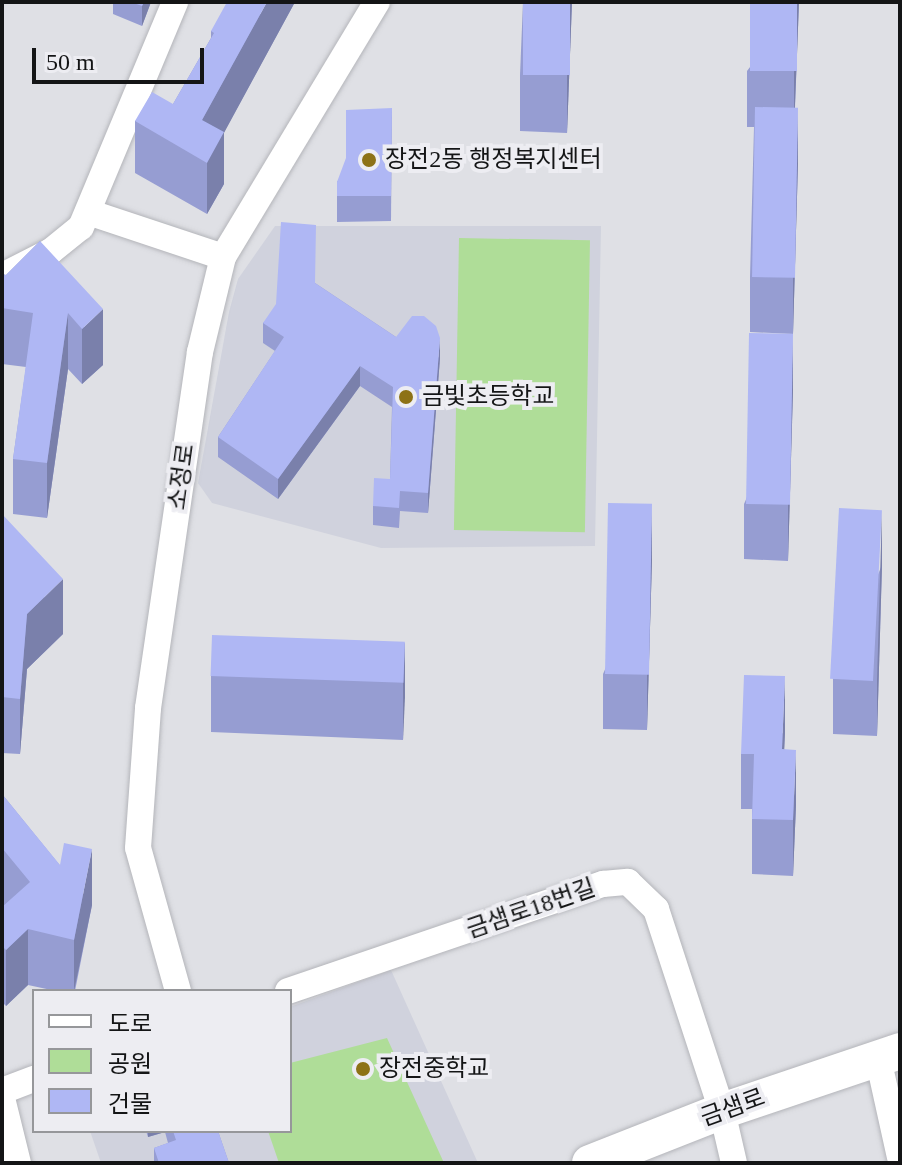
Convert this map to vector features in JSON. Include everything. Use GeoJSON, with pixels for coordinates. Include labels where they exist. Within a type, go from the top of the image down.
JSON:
{"type":"FeatureCollection","features":[{"type":"Feature","properties":{"kind":"main road","name":"금샘로"},"geometry":{"type":"LineString","coordinates":[[590,1163],[722,1111],[889,1054]]}},
{"type":"Feature","properties":{"kind":"street"},"geometry":{"type":"LineString","coordinates":[[2,276],[51,251],[81,227],[175,2]]}},
{"type":"Feature","properties":{"kind":"street","name":"소정로"},"geometry":{"type":"LineString","coordinates":[[177,989],[138,848],[155,662],[200,352],[223,257],[377,2]]}},
{"type":"Feature","properties":{"kind":"street"},"geometry":{"type":"LineString","coordinates":[[88,212],[223,257]]}},
{"type":"Feature","properties":{"kind":"street","name":"금샘로18번길"},"geometry":{"type":"LineString","coordinates":[[292,990],[603,884],[628,882],[656,909],[722,1111]]}},
{"type":"Feature","properties":{"kind":"street","name":"금샘로"},"geometry":{"type":"LineString","coordinates":[[889,1054],[900,1157]]}},
{"type":"Feature","properties":{"kind":"street"},"geometry":{"type":"LineString","coordinates":[[2,1091],[32,1080]]}},
{"type":"Feature","properties":{"kind":"street"},"geometry":{"type":"LineString","coordinates":[[2,1098],[18,1163]]}},
{"type":"Feature","properties":{"kind":"street"},"geometry":{"type":"LineString","coordinates":[[722,1111],[734,1163]]}},
{"type":"Feature","properties":{"kind":"shaded area","name":"금빛초등학교"},"geometry":{"type":"Polygon","coordinates":[[[275,226],[601,226],[595,546],[381,548],[212,503],[198,483],[229,312],[238,279],[275,226]]]}},
{"type":"Feature","properties":{"kind":"shaded area","name":"장전중학교"},"geometry":{"type":"Polygon","coordinates":[[[391,970],[478,1163],[101,1163],[91,1133],[292,1133],[292,1006],[391,970]]]}},
{"type":"Feature","properties":{"kind":"green space"},"geometry":{"type":"Polygon","coordinates":[[[459,238],[590,240],[585,532],[454,530],[459,238]]]}},
{"type":"Feature","properties":{"kind":"green space"},"geometry":{"type":"Polygon","coordinates":[[[387,1038],[444,1163],[279,1163],[269,1133],[292,1133],[292,1062],[387,1038]]]}},
{"type":"Feature","properties":{"kind":"building"},"geometry":{"type":"Polygon","coordinates":[[[227,2],[267,2],[202,120],[224,132],[207,163],[135,121],[152,92],[173,104],[214,33],[211,31],[227,2]]]}},
{"type":"Feature","properties":{"kind":"building"},"geometry":{"type":"Polygon","coordinates":[[[523,2],[570,2],[570,75],[523,75],[523,2]]]}},
{"type":"Feature","properties":{"kind":"building"},"geometry":{"type":"Polygon","coordinates":[[[750,2],[797,2],[797,71],[750,71],[750,2]]]}},
{"type":"Feature","properties":{"kind":"building"},"geometry":{"type":"Polygon","coordinates":[[[755,107],[798,108],[795,278],[752,277],[755,107]]]}},
{"type":"Feature","properties":{"kind":"building","name":"장전2동 행정복지센터"},"geometry":{"type":"Polygon","coordinates":[[[392,108],[391,196],[337,196],[337,182],[346,158],[346,110],[392,108]]]}},
{"type":"Feature","properties":{"kind":"building","name":"금빛초등학교"},"geometry":{"type":"Polygon","coordinates":[[[281,222],[316,225],[315,283],[396,337],[412,316],[424,316],[436,326],[440,338],[428,493],[400,491],[399,508],[373,506],[374,478],[390,479],[393,387],[360,366],[278,479],[218,437],[284,337],[263,323],[276,304],[281,222]]]}},
{"type":"Feature","properties":{"kind":"building"},"geometry":{"type":"Polygon","coordinates":[[[40,241],[103,309],[82,329],[68,313],[47,463],[13,459],[33,313],[2,308],[2,274],[6,275],[40,241]]]}},
{"type":"Feature","properties":{"kind":"building"},"geometry":{"type":"Polygon","coordinates":[[[749,333],[793,334],[790,505],[746,504],[749,333]]]}},
{"type":"Feature","properties":{"kind":"building"},"geometry":{"type":"Polygon","coordinates":[[[608,503],[652,504],[649,675],[605,674],[608,503]]]}},
{"type":"Feature","properties":{"kind":"building"},"geometry":{"type":"Polygon","coordinates":[[[839,508],[882,510],[873,681],[830,679],[839,508]]]}},
{"type":"Feature","properties":{"kind":"building"},"geometry":{"type":"Polygon","coordinates":[[[2,514],[63,579],[27,614],[20,699],[2,697],[2,514]]]}},
{"type":"Feature","properties":{"kind":"building"},"geometry":{"type":"Polygon","coordinates":[[[212,635],[405,642],[403,683],[211,676],[212,635]]]}},
{"type":"Feature","properties":{"kind":"building"},"geometry":{"type":"Polygon","coordinates":[[[744,675],[785,676],[782,749],[796,750],[793,820],[752,819],[754,754],[741,754],[744,675]]]}},
{"type":"Feature","properties":{"kind":"building"},"geometry":{"type":"Polygon","coordinates":[[[2,794],[60,865],[64,843],[92,849],[74,940],[28,929],[6,950],[2,946],[2,907],[30,882],[2,848],[2,794]]]}},
{"type":"Feature","properties":{"kind":"building"},"geometry":{"type":"Polygon","coordinates":[[[174,1133],[219,1133],[229,1163],[159,1163],[154,1148],[176,1140],[174,1133]]]}},
{"type":"Feature","properties":{"kind":"place","name":"장전2동 행정복지센터"},"geometry":{"type":"Point","coordinates":[369,160]}},
{"type":"Feature","properties":{"kind":"place","name":"금빛초등학교"},"geometry":{"type":"Point","coordinates":[406,397]}},
{"type":"Feature","properties":{"kind":"place","name":"장전중학교"},"geometry":{"type":"Point","coordinates":[363,1069]}}]}
